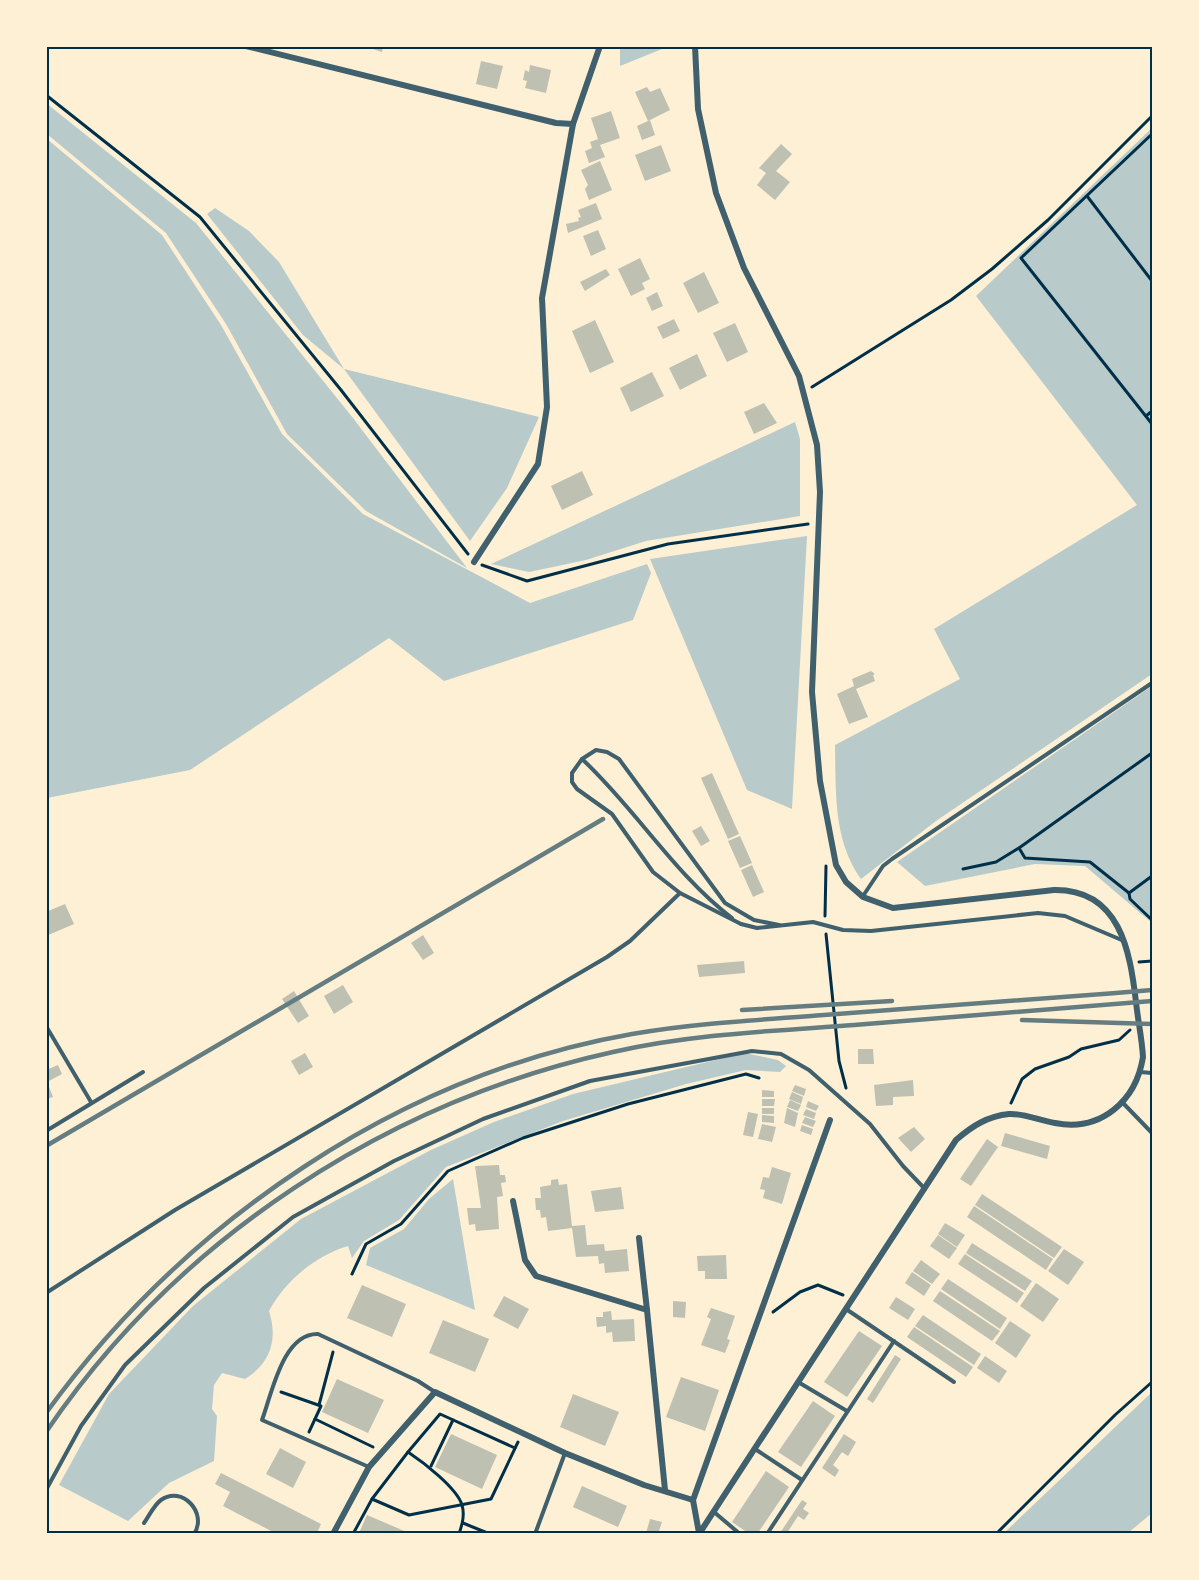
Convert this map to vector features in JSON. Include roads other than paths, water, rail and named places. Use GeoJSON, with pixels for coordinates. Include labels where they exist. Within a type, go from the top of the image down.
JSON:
{"type":"FeatureCollection","features":[{"type":"Feature","properties":{"kind":"street"},"geometry":{"type":"LineString","coordinates":[[246,46],[556,123],[573,124]]}},
{"type":"Feature","properties":{"kind":"street"},"geometry":{"type":"LineString","coordinates":[[474,562],[538,464],[547,407],[542,298],[573,124],[600,46]]}},
{"type":"Feature","properties":{"kind":"street"},"geometry":{"type":"LineString","coordinates":[[694,46],[703,138],[722,214],[744,267],[782,339],[805,390],[818,454],[819,524],[812,692],[820,781],[832,854],[839,873],[863,897],[884,906],[902,908],[1046,890],[1067,890],[1088,897],[1107,910],[1125,942],[1132,963],[1143,1057],[1140,1072],[1123,1103],[1108,1115],[1085,1124],[1056,1124],[1013,1114],[984,1120],[956,1140],[699,1533]]}},
{"type":"Feature","properties":{"kind":"street"},"geometry":{"type":"LineString","coordinates":[[699,1533],[693,1500],[831,1120]]}},
{"type":"Feature","properties":{"kind":"street"},"geometry":{"type":"LineString","coordinates":[[513,1201],[525,1260],[536,1276],[646,1310]]}},
{"type":"Feature","properties":{"kind":"street"},"geometry":{"type":"LineString","coordinates":[[639,1238],[665,1491]]}},
{"type":"Feature","properties":{"kind":"street"},"geometry":{"type":"LineString","coordinates":[[333,1533],[369,1467],[435,1392],[565,1453],[644,1485],[693,1500]]}},
{"type":"Feature","properties":{"kind":"lane"},"geometry":{"type":"LineString","coordinates":[[863,897],[884,866],[892,859],[1152,683]]}},
{"type":"Feature","properties":{"kind":"lane"},"geometry":{"type":"LineString","coordinates":[[786,926],[754,920],[725,903],[619,759],[607,752],[596,750],[582,759],[572,773],[572,782],[577,789],[612,814],[653,872],[681,893],[741,924],[757,928],[786,926],[813,922],[871,932],[1038,913],[1065,915],[1125,942]]}},
{"type":"Feature","properties":{"kind":"lane"},"geometry":{"type":"LineString","coordinates":[[582,759],[601,777],[693,881],[721,910],[741,924]]}},
{"type":"Feature","properties":{"kind":"lane"},"geometry":{"type":"LineString","coordinates":[[46,1293],[175,1210],[607,957],[630,941],[681,893]]}},
{"type":"Feature","properties":{"kind":"lane"},"geometry":{"type":"LineString","coordinates":[[46,1026],[91,1102]]}},
{"type":"Feature","properties":{"kind":"lane"},"geometry":{"type":"LineString","coordinates":[[46,1490],[81,1426],[105,1389],[159,1330],[204,1288],[293,1217],[394,1161],[483,1119],[590,1081],[752,1051],[770,1052],[790,1058],[870,1124],[925,1190]]}},
{"type":"Feature","properties":{"kind":"lane"},"geometry":{"type":"LineString","coordinates":[[46,1131],[143,1072]]}},
{"type":"Feature","properties":{"kind":"lane"},"geometry":{"type":"LineString","coordinates":[[1140,1072],[1152,1073]]}},
{"type":"Feature","properties":{"kind":"lane"},"geometry":{"type":"LineString","coordinates":[[1123,1103],[1152,1133]]}},
{"type":"Feature","properties":{"kind":"lane"},"geometry":{"type":"LineString","coordinates":[[846,1309],[954,1382]]}},
{"type":"Feature","properties":{"kind":"lane"},"geometry":{"type":"LineString","coordinates":[[369,1467],[262,1420],[286,1353],[305,1336],[318,1334],[435,1392]]}},
{"type":"Feature","properties":{"kind":"lane"},"geometry":{"type":"LineString","coordinates":[[46,1336],[46,1349]]}},
{"type":"Feature","properties":{"kind":"lane"},"geometry":{"type":"LineString","coordinates":[[766,1533],[894,1341]]}},
{"type":"Feature","properties":{"kind":"lane"},"geometry":{"type":"LineString","coordinates":[[798,1383],[847,1411]]}},
{"type":"Feature","properties":{"kind":"lane"},"geometry":{"type":"LineString","coordinates":[[755,1449],[802,1480]]}},
{"type":"Feature","properties":{"kind":"lane"},"geometry":{"type":"LineString","coordinates":[[535,1533],[565,1453]]}},
{"type":"Feature","properties":{"kind":"lane"},"geometry":{"type":"LineString","coordinates":[[144,1523],[160,1500],[176,1496],[184,1498],[196,1510],[199,1518],[194,1533]]}},
{"type":"Feature","properties":{"kind":"lane"},"geometry":{"type":"LineString","coordinates":[[714,1512],[740,1533]]}},
{"type":"Feature","properties":{"kind":"railway"},"geometry":{"type":"LineString","coordinates":[[46,1146],[603,819]]}},
{"type":"Feature","properties":{"kind":"railway"},"geometry":{"type":"LineString","coordinates":[[46,1413],[101,1344],[163,1279],[231,1220],[303,1167],[380,1122],[461,1084],[545,1054],[656,1030],[728,1022],[1152,990]]}},
{"type":"Feature","properties":{"kind":"railway"},"geometry":{"type":"LineString","coordinates":[[742,1010],[892,1001]]}},
{"type":"Feature","properties":{"kind":"railway"},"geometry":{"type":"LineString","coordinates":[[46,1432],[99,1362],[158,1298],[223,1240],[294,1188],[368,1143],[447,1105],[529,1075],[613,1052],[673,1041],[763,1031],[1152,1001]]}},
{"type":"Feature","properties":{"kind":"railway"},"geometry":{"type":"LineString","coordinates":[[1022,1020],[1152,1024]]}}]}
